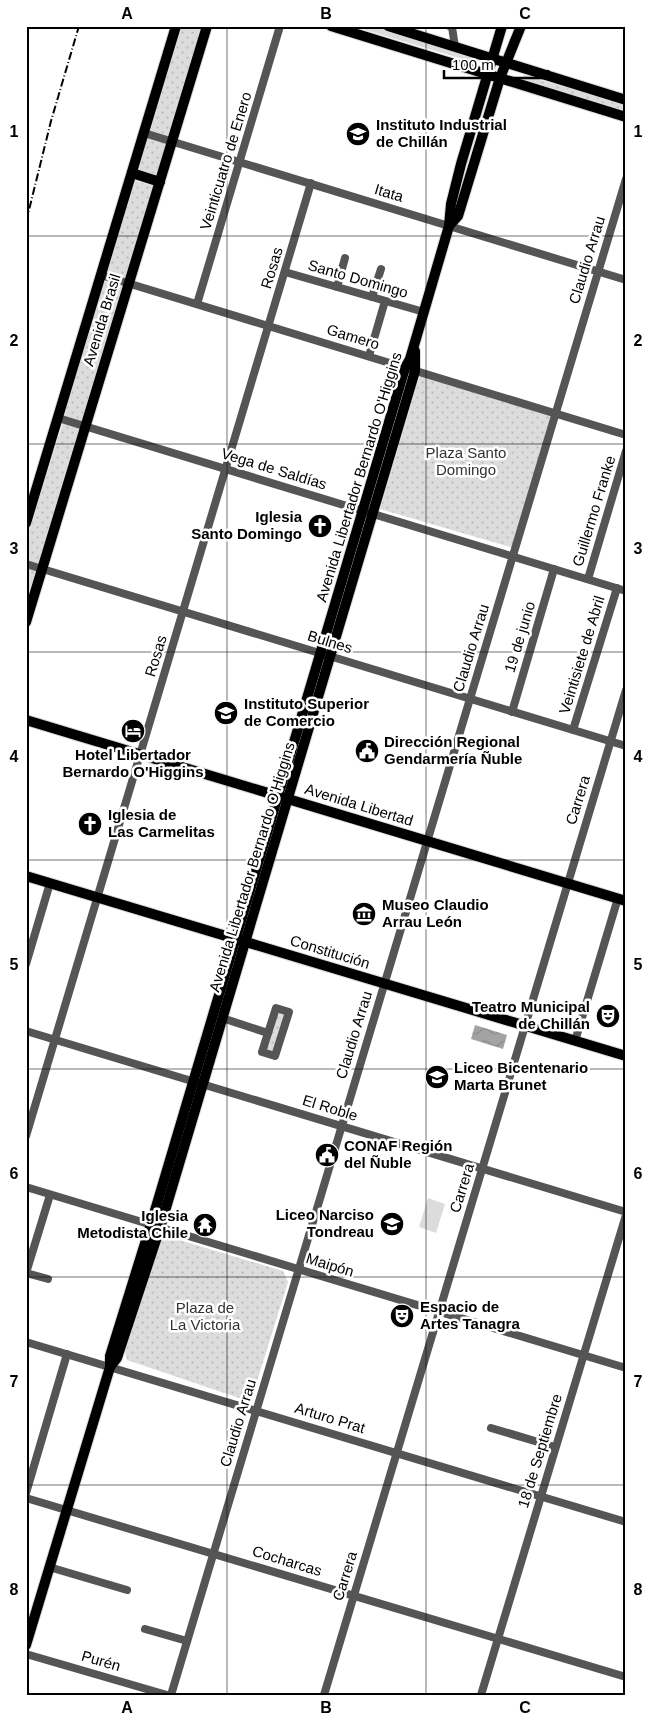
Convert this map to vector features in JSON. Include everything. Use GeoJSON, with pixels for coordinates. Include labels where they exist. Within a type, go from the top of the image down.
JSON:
{"type":"FeatureCollection","features":[{"type":"Feature","properties":{"kind":"main road","name":"Avenida Brasil"},"geometry":{"type":"LineString","coordinates":[[26,523],[176,26]]}},
{"type":"Feature","properties":{"kind":"main road","name":"Avenida Brasil"},"geometry":{"type":"LineString","coordinates":[[26,622],[207,26]]}},
{"type":"Feature","properties":{"kind":"main road"},"geometry":{"type":"LineString","coordinates":[[331,26],[626,117]]}},
{"type":"Feature","properties":{"kind":"main road"},"geometry":{"type":"LineString","coordinates":[[388,26],[626,100]]}},
{"type":"Feature","properties":{"kind":"main road","name":"Avenida Libertador Bernardo O'Higgins"},"geometry":{"type":"LineString","coordinates":[[198,1082],[222,1018],[240,940],[289,799],[332,657],[373,514],[410,369],[415,342],[449,226],[451,204],[461,164],[502,26]]}},
{"type":"Feature","properties":{"kind":"main road","name":"Avenida Libertador Bernardo O'Higgins"},"geometry":{"type":"LineString","coordinates":[[449,226],[458,216],[500,78],[521,26]]}},
{"type":"Feature","properties":{"kind":"main road"},"geometry":{"type":"LineString","coordinates":[[132,174],[160,182]]}},
{"type":"Feature","properties":{"kind":"main road","name":"Avenida Libertador Bernardo O'Higgins"},"geometry":{"type":"LineString","coordinates":[[26,1645],[110,1367],[117,1358],[240,940],[278,796],[363,511],[410,369]]}},
{"type":"Feature","properties":{"kind":"main road","name":"Avenida Libertad"},"geometry":{"type":"LineString","coordinates":[[26,720],[622,900]]}},
{"type":"Feature","properties":{"kind":"main road","name":"Constitución"},"geometry":{"type":"LineString","coordinates":[[26,876],[626,1056]]}},
{"type":"Feature","properties":{"kind":"street","name":"Veinticuatro de Enero"},"geometry":{"type":"LineString","coordinates":[[197,304],[280,26]]}},
{"type":"Feature","properties":{"kind":"street"},"geometry":{"type":"LineString","coordinates":[[449,26],[452,27],[455,47]]}},
{"type":"Feature","properties":{"kind":"street","name":"Itata"},"geometry":{"type":"LineString","coordinates":[[144,133],[626,280]]}},
{"type":"Feature","properties":{"kind":"street","name":"Claudio Arrau"},"geometry":{"type":"LineString","coordinates":[[171,1695],[626,179]]}},
{"type":"Feature","properties":{"kind":"street","name":"Rosas"},"geometry":{"type":"LineString","coordinates":[[26,1136],[311,183]]}},
{"type":"Feature","properties":{"kind":"street"},"geometry":{"type":"LineString","coordinates":[[337,287],[345,258]]}},
{"type":"Feature","properties":{"kind":"street"},"geometry":{"type":"LineString","coordinates":[[372,297],[381,269]]}},
{"type":"Feature","properties":{"kind":"street","name":"Santo Domingo"},"geometry":{"type":"LineString","coordinates":[[285,272],[424,312]]}},
{"type":"Feature","properties":{"kind":"street","name":"Gamero"},"geometry":{"type":"LineString","coordinates":[[101,275],[626,435]]}},
{"type":"Feature","properties":{"kind":"street"},"geometry":{"type":"LineString","coordinates":[[369,356],[385,301]]}},
{"type":"Feature","properties":{"kind":"street","name":"Vega de Saldías"},"geometry":{"type":"LineString","coordinates":[[58,418],[626,591]]}},
{"type":"Feature","properties":{"kind":"street","name":"Guillermo Franke"},"geometry":{"type":"LineString","coordinates":[[588,579],[626,451]]}},
{"type":"Feature","properties":{"kind":"street","name":"Bulnes"},"geometry":{"type":"LineString","coordinates":[[26,564],[626,746]]}},
{"type":"Feature","properties":{"kind":"street","name":"19 de junio"},"geometry":{"type":"LineString","coordinates":[[512,712],[554,569]]}},
{"type":"Feature","properties":{"kind":"street","name":"Veintisiete de Abril"},"geometry":{"type":"LineString","coordinates":[[573,730],[617,588]]}},
{"type":"Feature","properties":{"kind":"street","name":"Carrera"},"geometry":{"type":"LineString","coordinates":[[324,1695],[626,690]]}},
{"type":"Feature","properties":{"kind":"street"},"geometry":{"type":"LineString","coordinates":[[26,964],[50,883]]}},
{"type":"Feature","properties":{"kind":"street"},"geometry":{"type":"LineString","coordinates":[[575,1041],[622,900]]}},
{"type":"Feature","properties":{"kind":"street"},"geometry":{"type":"LineString","coordinates":[[276,1008],[289,1012],[275,1056],[262,1052],[268,1033],[276,1008]]}},
{"type":"Feature","properties":{"kind":"street"},"geometry":{"type":"LineString","coordinates":[[222,1018],[268,1033]]}},
{"type":"Feature","properties":{"kind":"street","name":"El Roble"},"geometry":{"type":"LineString","coordinates":[[26,1031],[626,1213]]}},
{"type":"Feature","properties":{"kind":"street","name":"Maipón"},"geometry":{"type":"LineString","coordinates":[[26,1187],[626,1368]]}},
{"type":"Feature","properties":{"kind":"street"},"geometry":{"type":"LineString","coordinates":[[48,1279],[26,1273],[50,1194]]}},
{"type":"Feature","properties":{"kind":"street","name":"18 de Septiembre"},"geometry":{"type":"LineString","coordinates":[[481,1695],[626,1213]]}},
{"type":"Feature","properties":{"kind":"street","name":"Arturo Prat"},"geometry":{"type":"LineString","coordinates":[[26,1342],[626,1522]]}},
{"type":"Feature","properties":{"kind":"street"},"geometry":{"type":"LineString","coordinates":[[26,1493],[30,1465],[67,1354]]}},
{"type":"Feature","properties":{"kind":"street"},"geometry":{"type":"LineString","coordinates":[[491,1428],[555,1447]]}},
{"type":"Feature","properties":{"kind":"street","name":"Cocharcas"},"geometry":{"type":"LineString","coordinates":[[26,1498],[626,1677]]}},
{"type":"Feature","properties":{"kind":"street"},"geometry":{"type":"LineString","coordinates":[[49,1567],[127,1590]]}},
{"type":"Feature","properties":{"kind":"street"},"geometry":{"type":"LineString","coordinates":[[145,1629],[187,1641]]}},
{"type":"Feature","properties":{"kind":"street","name":"Purén"},"geometry":{"type":"LineString","coordinates":[[26,1654],[167,1695]]}},
{"type":"Feature","properties":{"kind":"green space"},"geometry":{"type":"Polygon","coordinates":[[[180,26],[205,26],[171,137],[148,131],[180,26]]]}},
{"type":"Feature","properties":{"kind":"green space"},"geometry":{"type":"Polygon","coordinates":[[[376,26],[478,57],[476,63],[355,27],[376,26]]]}},
{"type":"Feature","properties":{"kind":"green space"},"geometry":{"type":"Polygon","coordinates":[[[524,75],[568,88],[575,86],[626,102],[626,112],[521,82],[524,75]]]}},
{"type":"Feature","properties":{"kind":"green space"},"geometry":{"type":"Polygon","coordinates":[[[146,137],[168,143],[158,177],[135,170],[146,137]]]}},
{"type":"Feature","properties":{"kind":"green space"},"geometry":{"type":"Polygon","coordinates":[[[133,180],[153,186],[127,280],[105,273],[133,180]]]}},
{"type":"Feature","properties":{"kind":"green space"},"geometry":{"type":"Polygon","coordinates":[[[103,280],[125,287],[84,423],[61,417],[103,280]]]}},
{"type":"Feature","properties":{"kind":"green space","name":"Plaza Santo Domingo"},"geometry":{"type":"Polygon","coordinates":[[[420,375],[553,415],[513,548],[380,509],[420,375]]]}},
{"type":"Feature","properties":{"kind":"green space"},"geometry":{"type":"Polygon","coordinates":[[[63,423],[82,429],[39,564],[26,561],[26,539],[63,423]]]}},
{"type":"Feature","properties":{"kind":"green space"},"geometry":{"type":"Polygon","coordinates":[[[26,567],[38,571],[26,609],[26,567]]]}},
{"type":"Feature","properties":{"kind":"green space"},"geometry":{"type":"Polygon","coordinates":[[[277,1009],[288,1013],[274,1054],[264,1051],[277,1009]]]}},
{"type":"Feature","properties":{"kind":"green space"},"geometry":{"type":"Polygon","coordinates":[[[428,1198],[445,1204],[436,1233],[419,1227],[428,1198]]]}},
{"type":"Feature","properties":{"kind":"green space","name":"Plaza de La Victoria"},"geometry":{"type":"Polygon","coordinates":[[[166,1236],[283,1271],[288,1282],[253,1394],[239,1398],[127,1360],[124,1348],[158,1242],[166,1236]]]}},
{"type":"Feature","properties":{"kind":"water"},"geometry":{"type":"Polygon","coordinates":[[[475,1025],[507,1035],[503,1049],[471,1039],[475,1025]]]}},
{"type":"Feature","properties":{"kind":"railway"},"geometry":{"type":"LineString","coordinates":[[26,222],[51,121],[79,26]]}},
{"type":"Feature","properties":{"kind":"place","name":"Instituto Industrial de Chillán"},"geometry":{"type":"Point","coordinates":[358,134]}},
{"type":"Feature","properties":{"kind":"place","name":"Iglesia Santo Domingo"},"geometry":{"type":"Point","coordinates":[320,526]}},
{"type":"Feature","properties":{"kind":"place","name":"Instituto Superior de Comercio"},"geometry":{"type":"Point","coordinates":[226,713]}},
{"type":"Feature","properties":{"kind":"place","name":"Hotel Libertador Bernardo O'Higgins"},"geometry":{"type":"Point","coordinates":[133,731]}},
{"type":"Feature","properties":{"kind":"place","name":"Dirección Regional Gendarmería Ñuble"},"geometry":{"type":"Point","coordinates":[367,751]}},
{"type":"Feature","properties":{"kind":"place","name":"Iglesia de Las Carmelitas"},"geometry":{"type":"Point","coordinates":[90,824]}},
{"type":"Feature","properties":{"kind":"place","name":"Museo Claudio Arrau León"},"geometry":{"type":"Point","coordinates":[364,914]}},
{"type":"Feature","properties":{"kind":"place","name":"Teatro Municipal de Chillán"},"geometry":{"type":"Point","coordinates":[608,1016]}},
{"type":"Feature","properties":{"kind":"place","name":"Liceo Bicentenario Marta Brunet"},"geometry":{"type":"Point","coordinates":[437,1077]}},
{"type":"Feature","properties":{"kind":"place","name":"CONAF Región del Ñuble"},"geometry":{"type":"Point","coordinates":[327,1155]}},
{"type":"Feature","properties":{"kind":"place","name":"Liceo Narciso Tondreau"},"geometry":{"type":"Point","coordinates":[392,1224]}},
{"type":"Feature","properties":{"kind":"place","name":"Iglesia Metodista Chile"},"geometry":{"type":"Point","coordinates":[205,1225]}},
{"type":"Feature","properties":{"kind":"place","name":"Espacio de Artes Tanagra"},"geometry":{"type":"Point","coordinates":[402,1316]}}]}
